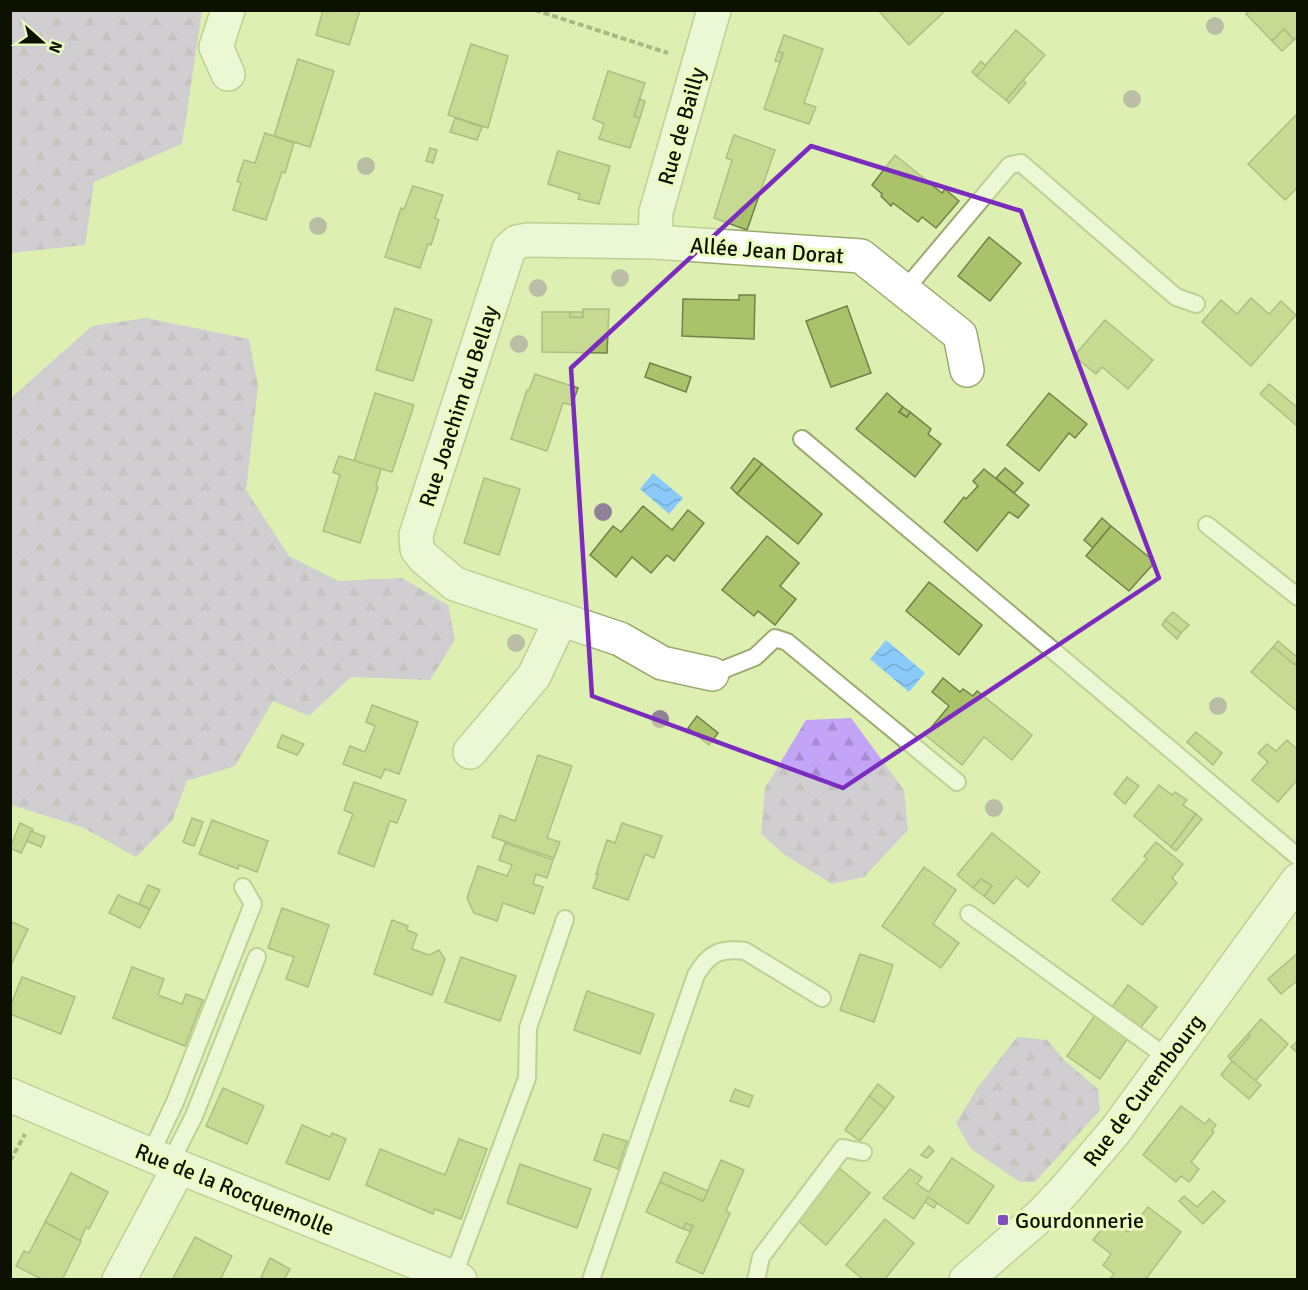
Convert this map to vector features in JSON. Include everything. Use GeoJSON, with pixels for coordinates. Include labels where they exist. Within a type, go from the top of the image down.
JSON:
{"type":"FeatureCollection","features":[{"type":"Feature","properties":{"kind":"street"},"geometry":{"type":"LineString","coordinates":[[228,10],[216,47],[228,74]]}},
{"type":"Feature","properties":{"kind":"street","name":"Rue de Bailly"},"geometry":{"type":"LineString","coordinates":[[655,242],[656,212],[714,10]]}},
{"type":"Feature","properties":{"kind":"street","name":"Rue Joachim du Bellay"},"geometry":{"type":"LineString","coordinates":[[655,242],[528,240],[517,242],[509,249],[416,535],[417,549],[424,558],[455,584],[620,639],[662,663],[712,674]]}},
{"type":"Feature","properties":{"kind":"street","name":"Allée Jean Dorat"},"geometry":{"type":"LineString","coordinates":[[655,242],[861,256],[960,335],[967,370]]}},
{"type":"Feature","properties":{"kind":"street"},"geometry":{"type":"LineString","coordinates":[[470,752],[534,676],[561,619]]}},
{"type":"Feature","properties":{"kind":"street","name":"Rue de Curembourg"},"geometry":{"type":"LineString","coordinates":[[966,1280],[1041,1215],[1116,1130],[1298,880]]}},
{"type":"Feature","properties":{"kind":"street","name":"Rue de la Rocquemolle"},"geometry":{"type":"LineString","coordinates":[[10,1095],[167,1162],[456,1278]]}},
{"type":"Feature","properties":{"kind":"street"},"geometry":{"type":"LineString","coordinates":[[119,1280],[167,1162]]}},
{"type":"Feature","properties":{"kind":"lane"},"geometry":{"type":"LineString","coordinates":[[906,292],[914,279],[1010,165],[1021,163],[1176,297],[1196,304]]}},
{"type":"Feature","properties":{"kind":"lane"},"geometry":{"type":"LineString","coordinates":[[802,439],[1298,857]]}},
{"type":"Feature","properties":{"kind":"lane"},"geometry":{"type":"LineString","coordinates":[[1207,525],[1298,597]]}},
{"type":"Feature","properties":{"kind":"lane"},"geometry":{"type":"LineString","coordinates":[[712,674],[755,657],[775,638],[787,642],[957,782]]}},
{"type":"Feature","properties":{"kind":"lane"},"geometry":{"type":"LineString","coordinates":[[167,1162],[175,1102],[253,904],[243,887]]}},
{"type":"Feature","properties":{"kind":"lane"},"geometry":{"type":"LineString","coordinates":[[969,914],[1168,1058]]}},
{"type":"Feature","properties":{"kind":"lane"},"geometry":{"type":"LineString","coordinates":[[456,1278],[527,1078],[528,1028],[566,919]]}},
{"type":"Feature","properties":{"kind":"lane"},"geometry":{"type":"LineString","coordinates":[[591,1280],[696,975],[704,961],[716,953],[732,950],[745,951],[822,998]]}},
{"type":"Feature","properties":{"kind":"lane"},"geometry":{"type":"LineString","coordinates":[[167,1162],[194,1116],[257,957]]}},
{"type":"Feature","properties":{"kind":"lane"},"geometry":{"type":"LineString","coordinates":[[756,1280],[761,1257],[843,1148],[863,1152]]}},
{"type":"Feature","properties":{"kind":"path"},"geometry":{"type":"LineString","coordinates":[[535,10],[699,63]]}},
{"type":"Feature","properties":{"kind":"highlighted area"},"geometry":{"type":"Polygon","coordinates":[[[811,146],[1021,211],[1159,578],[843,788],[592,696],[571,368],[811,146]]]}},
{"type":"Feature","properties":{"kind":"green space"},"geometry":{"type":"Polygon","coordinates":[[[10,11],[202,11],[182,144],[94,182],[85,245],[11,253],[10,11]]]}},
{"type":"Feature","properties":{"kind":"green space"},"geometry":{"type":"Polygon","coordinates":[[[146,318],[249,339],[258,386],[246,490],[289,556],[338,581],[402,578],[448,605],[455,640],[430,680],[351,677],[309,716],[273,701],[235,766],[187,781],[172,821],[136,857],[82,827],[11,805],[10,399],[92,326],[146,318]]]}},
{"type":"Feature","properties":{"kind":"green space"},"geometry":{"type":"Polygon","coordinates":[[[851,718],[904,790],[908,830],[864,877],[832,884],[785,855],[761,834],[765,788],[806,720],[851,718]]]}},
{"type":"Feature","properties":{"kind":"green space"},"geometry":{"type":"Polygon","coordinates":[[[1017,1037],[1047,1040],[1064,1060],[1098,1089],[1100,1110],[1035,1182],[1020,1182],[971,1149],[956,1123],[978,1087],[1017,1037]]]}},
{"type":"Feature","properties":{"kind":"water"},"geometry":{"type":"Polygon","coordinates":[[[653,473],[683,498],[669,514],[640,489],[653,473]]]}},
{"type":"Feature","properties":{"kind":"water"},"geometry":{"type":"Polygon","coordinates":[[[886,640],[925,673],[909,692],[870,659],[886,640]]]}},
{"type":"Feature","properties":{"kind":"building"},"geometry":{"type":"Polygon","coordinates":[[[323,10],[360,10],[349,45],[316,35],[323,10]]]}},
{"type":"Feature","properties":{"kind":"building"},"geometry":{"type":"Polygon","coordinates":[[[878,10],[946,10],[909,45],[878,10]]]}},
{"type":"Feature","properties":{"kind":"building"},"geometry":{"type":"Polygon","coordinates":[[[1250,10],[1298,10],[1298,36],[1294,40],[1284,29],[1272,41],[1246,14],[1250,10]]]}},
{"type":"Feature","properties":{"kind":"building"},"geometry":{"type":"Polygon","coordinates":[[[1284,29],[1294,40],[1282,51],[1272,41],[1284,29]]]}},
{"type":"Feature","properties":{"kind":"building"},"geometry":{"type":"Polygon","coordinates":[[[1016,30],[1045,55],[1006,100],[976,76],[1016,30]]]}},
{"type":"Feature","properties":{"kind":"building"},"geometry":{"type":"Polygon","coordinates":[[[784,35],[823,49],[804,103],[816,107],[809,124],[764,109],[783,53],[778,52],[784,35]]]}},
{"type":"Feature","properties":{"kind":"building"},"geometry":{"type":"Polygon","coordinates":[[[471,44],[508,56],[488,128],[448,115],[471,44]]]}},
{"type":"Feature","properties":{"kind":"building"},"geometry":{"type":"Polygon","coordinates":[[[778,52],[783,53],[780,62],[775,61],[778,52]]]}},
{"type":"Feature","properties":{"kind":"building"},"geometry":{"type":"Polygon","coordinates":[[[298,59],[334,71],[310,147],[274,136],[298,59]]]}},
{"type":"Feature","properties":{"kind":"building"},"geometry":{"type":"Polygon","coordinates":[[[981,61],[986,66],[976,76],[972,72],[981,61]]]}},
{"type":"Feature","properties":{"kind":"building"},"geometry":{"type":"Polygon","coordinates":[[[608,71],[645,83],[634,116],[640,118],[630,148],[599,139],[604,124],[593,119],[608,71]]]}},
{"type":"Feature","properties":{"kind":"building"},"geometry":{"type":"Polygon","coordinates":[[[1023,80],[1026,83],[1009,103],[1006,100],[1023,80]]]}},
{"type":"Feature","properties":{"kind":"building"},"geometry":{"type":"Polygon","coordinates":[[[640,99],[645,101],[640,118],[634,116],[640,99]]]}},
{"type":"Feature","properties":{"kind":"building"},"geometry":{"type":"Polygon","coordinates":[[[1298,113],[1298,187],[1285,200],[1248,164],[1298,113]]]}},
{"type":"Feature","properties":{"kind":"building"},"geometry":{"type":"Polygon","coordinates":[[[455,118],[482,127],[477,140],[450,132],[455,118]]]}},
{"type":"Feature","properties":{"kind":"building"},"geometry":{"type":"Polygon","coordinates":[[[265,133],[294,143],[266,220],[233,210],[241,183],[237,181],[244,160],[255,163],[265,133]]]}},
{"type":"Feature","properties":{"kind":"building"},"geometry":{"type":"Polygon","coordinates":[[[734,135],[775,150],[747,230],[714,218],[732,160],[726,158],[734,135]]]}},
{"type":"Feature","properties":{"kind":"building"},"geometry":{"type":"Polygon","coordinates":[[[430,148],[437,150],[433,163],[426,161],[430,148]]]}},
{"type":"Feature","properties":{"kind":"building"},"geometry":{"type":"Polygon","coordinates":[[[558,151],[610,166],[599,204],[578,199],[580,194],[548,184],[558,151]]]}},
{"type":"Feature","properties":{"kind":"building"},"geometry":{"type":"Polygon","coordinates":[[[895,155],[942,193],[945,189],[959,201],[936,228],[922,217],[918,222],[893,203],[891,206],[872,185],[895,155]]]}},
{"type":"Feature","properties":{"kind":"building"},"geometry":{"type":"Polygon","coordinates":[[[413,186],[443,195],[435,218],[439,220],[420,268],[385,257],[401,208],[404,209],[413,186]]]}},
{"type":"Feature","properties":{"kind":"building"},"geometry":{"type":"Polygon","coordinates":[[[989,237],[1021,263],[990,301],[958,276],[989,237]]]}},
{"type":"Feature","properties":{"kind":"building"},"geometry":{"type":"Polygon","coordinates":[[[739,295],[755,295],[754,339],[682,336],[683,299],[739,300],[739,295]]]}},
{"type":"Feature","properties":{"kind":"building"},"geometry":{"type":"Polygon","coordinates":[[[1251,298],[1269,314],[1281,301],[1296,315],[1251,366],[1202,322],[1221,300],[1237,314],[1251,298]]]}},
{"type":"Feature","properties":{"kind":"building"},"geometry":{"type":"Polygon","coordinates":[[[847,306],[871,373],[831,387],[806,321],[847,306]]]}},
{"type":"Feature","properties":{"kind":"building"},"geometry":{"type":"Polygon","coordinates":[[[395,308],[432,320],[413,381],[376,370],[395,308]]]}},
{"type":"Feature","properties":{"kind":"building"},"geometry":{"type":"Polygon","coordinates":[[[583,309],[609,309],[607,353],[542,352],[542,312],[570,312],[570,317],[583,317],[583,309]]]}},
{"type":"Feature","properties":{"kind":"building"},"geometry":{"type":"Polygon","coordinates":[[[570,312],[583,312],[583,317],[570,317],[570,312]]]}},
{"type":"Feature","properties":{"kind":"building"},"geometry":{"type":"Polygon","coordinates":[[[1105,320],[1153,360],[1128,389],[1102,367],[1096,374],[1074,356],[1105,320]]]}},
{"type":"Feature","properties":{"kind":"building"},"geometry":{"type":"Polygon","coordinates":[[[650,363],[691,377],[686,392],[645,377],[650,363]]]}},
{"type":"Feature","properties":{"kind":"building"},"geometry":{"type":"Polygon","coordinates":[[[535,374],[578,388],[572,405],[563,403],[547,451],[511,439],[527,390],[535,374]]]}},
{"type":"Feature","properties":{"kind":"building"},"geometry":{"type":"Polygon","coordinates":[[[1269,384],[1298,408],[1296,425],[1260,394],[1269,384]]]}},
{"type":"Feature","properties":{"kind":"building"},"geometry":{"type":"Polygon","coordinates":[[[375,393],[414,405],[392,472],[354,461],[375,393]]]}},
{"type":"Feature","properties":{"kind":"building"},"geometry":{"type":"Polygon","coordinates":[[[887,393],[903,407],[899,412],[907,417],[910,412],[931,429],[928,434],[941,444],[915,477],[856,429],[887,393]]]}},
{"type":"Feature","properties":{"kind":"building"},"geometry":{"type":"Polygon","coordinates":[[[1049,393],[1087,424],[1075,438],[1069,433],[1039,471],[1007,445],[1049,393]]]}},
{"type":"Feature","properties":{"kind":"building"},"geometry":{"type":"Polygon","coordinates":[[[903,407],[910,412],[907,417],[899,412],[903,407]]]}},
{"type":"Feature","properties":{"kind":"building"},"geometry":{"type":"Polygon","coordinates":[[[339,456],[381,469],[376,486],[378,487],[360,543],[323,531],[340,475],[333,472],[339,456]]]}},
{"type":"Feature","properties":{"kind":"building"},"geometry":{"type":"Polygon","coordinates":[[[754,458],[762,464],[737,494],[731,488],[754,458]]]}},
{"type":"Feature","properties":{"kind":"building"},"geometry":{"type":"Polygon","coordinates":[[[762,464],[822,514],[798,544],[737,494],[762,464]]]}},
{"type":"Feature","properties":{"kind":"building"},"geometry":{"type":"Polygon","coordinates":[[[1005,468],[1023,483],[1014,493],[996,478],[1005,468]]]}},
{"type":"Feature","properties":{"kind":"building"},"geometry":{"type":"Polygon","coordinates":[[[984,469],[1029,505],[1018,518],[1009,512],[977,551],[944,522],[964,497],[966,499],[978,486],[973,481],[984,469]]]}},
{"type":"Feature","properties":{"kind":"building"},"geometry":{"type":"Polygon","coordinates":[[[484,478],[520,489],[499,555],[464,543],[484,478]]]}},
{"type":"Feature","properties":{"kind":"building"},"geometry":{"type":"Polygon","coordinates":[[[643,506],[672,530],[688,510],[704,523],[674,561],[667,555],[651,573],[632,557],[616,577],[590,555],[613,526],[621,532],[643,506]]]}},
{"type":"Feature","properties":{"kind":"building"},"geometry":{"type":"Polygon","coordinates":[[[1102,518],[1111,526],[1093,548],[1084,540],[1102,518]]]}},
{"type":"Feature","properties":{"kind":"building"},"geometry":{"type":"Polygon","coordinates":[[[1111,526],[1155,562],[1129,591],[1086,556],[1111,526]]]}},
{"type":"Feature","properties":{"kind":"building"},"geometry":{"type":"Polygon","coordinates":[[[767,536],[799,563],[780,586],[796,599],[775,625],[758,611],[754,616],[722,590],[767,536]]]}},
{"type":"Feature","properties":{"kind":"building"},"geometry":{"type":"Polygon","coordinates":[[[929,582],[982,625],[959,655],[906,611],[929,582]]]}},
{"type":"Feature","properties":{"kind":"building"},"geometry":{"type":"Polygon","coordinates":[[[1173,612],[1189,625],[1181,633],[1165,620],[1173,612]]]}},
{"type":"Feature","properties":{"kind":"building"},"geometry":{"type":"Polygon","coordinates":[[[1165,620],[1181,633],[1177,639],[1162,625],[1165,620]]]}},
{"type":"Feature","properties":{"kind":"building"},"geometry":{"type":"Polygon","coordinates":[[[1278,641],[1298,658],[1295,665],[1273,647],[1278,641]]]}},
{"type":"Feature","properties":{"kind":"building"},"geometry":{"type":"Polygon","coordinates":[[[1273,647],[1295,665],[1298,662],[1298,712],[1251,672],[1273,647]]]}},
{"type":"Feature","properties":{"kind":"building"},"geometry":{"type":"Polygon","coordinates":[[[943,678],[960,692],[963,689],[973,696],[977,691],[1032,735],[1012,760],[984,737],[962,765],[925,735],[949,706],[932,692],[943,678]]]}},
{"type":"Feature","properties":{"kind":"building"},"geometry":{"type":"Polygon","coordinates":[[[372,705],[418,722],[399,774],[385,769],[381,778],[343,764],[350,746],[365,752],[375,726],[366,722],[372,705]]]}},
{"type":"Feature","properties":{"kind":"building"},"geometry":{"type":"Polygon","coordinates":[[[697,716],[718,733],[709,745],[688,728],[697,716]]]}},
{"type":"Feature","properties":{"kind":"building"},"geometry":{"type":"Polygon","coordinates":[[[1196,732],[1222,753],[1213,765],[1187,742],[1196,732]]]}},
{"type":"Feature","properties":{"kind":"building"},"geometry":{"type":"Polygon","coordinates":[[[282,735],[304,744],[297,755],[277,747],[282,735]]]}},
{"type":"Feature","properties":{"kind":"building"},"geometry":{"type":"Polygon","coordinates":[[[1287,740],[1298,750],[1298,779],[1278,802],[1252,780],[1268,762],[1258,753],[1267,744],[1276,751],[1287,740]]]}},
{"type":"Feature","properties":{"kind":"building"},"geometry":{"type":"Polygon","coordinates":[[[538,755],[572,766],[547,838],[560,842],[554,858],[492,837],[500,815],[515,821],[538,755]]]}},
{"type":"Feature","properties":{"kind":"building"},"geometry":{"type":"Polygon","coordinates":[[[1127,777],[1139,786],[1125,804],[1114,794],[1127,777]]]}},
{"type":"Feature","properties":{"kind":"building"},"geometry":{"type":"Polygon","coordinates":[[[354,782],[406,800],[397,823],[390,821],[374,867],[338,853],[353,814],[344,810],[354,782]]]}},
{"type":"Feature","properties":{"kind":"building"},"geometry":{"type":"Polygon","coordinates":[[[1159,785],[1172,795],[1175,792],[1187,800],[1183,805],[1196,814],[1171,847],[1134,816],[1159,785]]]}},
{"type":"Feature","properties":{"kind":"building"},"geometry":{"type":"Polygon","coordinates":[[[1196,814],[1202,819],[1176,851],[1171,847],[1196,814]]]}},
{"type":"Feature","properties":{"kind":"building"},"geometry":{"type":"Polygon","coordinates":[[[192,818],[203,822],[194,846],[183,842],[192,818]]]}},
{"type":"Feature","properties":{"kind":"building"},"geometry":{"type":"Polygon","coordinates":[[[212,820],[268,841],[257,872],[239,865],[238,869],[199,854],[212,820]]]}},
{"type":"Feature","properties":{"kind":"building"},"geometry":{"type":"Polygon","coordinates":[[[20,823],[33,829],[21,853],[10,848],[20,823]]]}},
{"type":"Feature","properties":{"kind":"building"},"geometry":{"type":"Polygon","coordinates":[[[622,823],[662,836],[654,858],[645,854],[628,900],[593,888],[607,840],[615,843],[622,823]]]}},
{"type":"Feature","properties":{"kind":"building"},"geometry":{"type":"Polygon","coordinates":[[[31,831],[45,837],[41,847],[27,841],[31,831]]]}},
{"type":"Feature","properties":{"kind":"building"},"geometry":{"type":"Polygon","coordinates":[[[992,833],[1040,872],[1028,887],[1016,877],[994,904],[984,896],[992,886],[981,879],[973,888],[957,875],[992,833]]]}},
{"type":"Feature","properties":{"kind":"building"},"geometry":{"type":"Polygon","coordinates":[[[1156,842],[1183,864],[1172,878],[1177,883],[1142,925],[1112,900],[1147,859],[1144,856],[1156,842]]]}},
{"type":"Feature","properties":{"kind":"building"},"geometry":{"type":"Polygon","coordinates":[[[505,843],[553,860],[547,878],[536,874],[533,884],[543,887],[534,914],[503,903],[497,921],[474,913],[467,898],[478,866],[507,876],[512,865],[499,860],[505,843]]]}},
{"type":"Feature","properties":{"kind":"building"},"geometry":{"type":"Polygon","coordinates":[[[924,867],[956,890],[933,924],[959,943],[941,968],[882,926],[924,867]]]}},
{"type":"Feature","properties":{"kind":"building"},"geometry":{"type":"Polygon","coordinates":[[[981,879],[992,886],[984,896],[973,888],[981,879]]]}},
{"type":"Feature","properties":{"kind":"building"},"geometry":{"type":"Polygon","coordinates":[[[148,885],[160,890],[150,909],[139,904],[148,885]]]}},
{"type":"Feature","properties":{"kind":"building"},"geometry":{"type":"Polygon","coordinates":[[[118,895],[150,909],[140,928],[109,913],[118,895]]]}},
{"type":"Feature","properties":{"kind":"building"},"geometry":{"type":"Polygon","coordinates":[[[282,908],[329,925],[308,987],[286,979],[294,957],[268,948],[282,908]]]}},
{"type":"Feature","properties":{"kind":"building"},"geometry":{"type":"Polygon","coordinates":[[[392,920],[408,926],[407,930],[417,934],[412,949],[429,955],[439,950],[445,959],[432,995],[374,974],[392,920]]]}},
{"type":"Feature","properties":{"kind":"building"},"geometry":{"type":"Polygon","coordinates":[[[10,921],[28,929],[10,967],[10,921]]]}},
{"type":"Feature","properties":{"kind":"building"},"geometry":{"type":"Polygon","coordinates":[[[1298,953],[1298,980],[1281,994],[1268,979],[1298,953]]]}},
{"type":"Feature","properties":{"kind":"building"},"geometry":{"type":"Polygon","coordinates":[[[860,954],[893,965],[874,1022],[840,1010],[860,954]]]}},
{"type":"Feature","properties":{"kind":"building"},"geometry":{"type":"Polygon","coordinates":[[[461,957],[516,976],[500,1021],[445,1002],[461,957]]]}},
{"type":"Feature","properties":{"kind":"building"},"geometry":{"type":"Polygon","coordinates":[[[132,967],[164,979],[158,995],[182,1004],[186,994],[203,1000],[185,1046],[113,1018],[132,967]]]}},
{"type":"Feature","properties":{"kind":"building"},"geometry":{"type":"Polygon","coordinates":[[[22,977],[75,997],[61,1034],[10,1014],[10,1007],[22,977]]]}},
{"type":"Feature","properties":{"kind":"building"},"geometry":{"type":"Polygon","coordinates":[[[1128,985],[1157,1007],[1141,1027],[1112,1007],[1128,985]]]}},
{"type":"Feature","properties":{"kind":"building"},"geometry":{"type":"Polygon","coordinates":[[[587,991],[654,1014],[640,1054],[574,1030],[587,991]]]}},
{"type":"Feature","properties":{"kind":"building"},"geometry":{"type":"Polygon","coordinates":[[[1095,1015],[1128,1038],[1100,1079],[1067,1056],[1095,1015]]]}},
{"type":"Feature","properties":{"kind":"building"},"geometry":{"type":"Polygon","coordinates":[[[1261,1019],[1288,1044],[1255,1081],[1230,1059],[1261,1019]]]}},
{"type":"Feature","properties":{"kind":"building"},"geometry":{"type":"Polygon","coordinates":[[[1248,1034],[1250,1036],[1230,1059],[1228,1056],[1248,1034]]]}},
{"type":"Feature","properties":{"kind":"building"},"geometry":{"type":"Polygon","coordinates":[[[1298,1041],[1298,1053],[1291,1047],[1298,1041]]]}},
{"type":"Feature","properties":{"kind":"building"},"geometry":{"type":"Polygon","coordinates":[[[1232,1061],[1261,1085],[1249,1099],[1221,1075],[1232,1061]]]}},
{"type":"Feature","properties":{"kind":"building"},"geometry":{"type":"Polygon","coordinates":[[[878,1084],[894,1097],[885,1109],[869,1096],[878,1084]]]}},
{"type":"Feature","properties":{"kind":"building"},"geometry":{"type":"Polygon","coordinates":[[[223,1088],[264,1106],[247,1144],[206,1126],[223,1088]]]}},
{"type":"Feature","properties":{"kind":"building"},"geometry":{"type":"Polygon","coordinates":[[[735,1089],[753,1096],[749,1107],[730,1101],[735,1089]]]}},
{"type":"Feature","properties":{"kind":"building"},"geometry":{"type":"Polygon","coordinates":[[[869,1096],[885,1109],[860,1141],[845,1130],[869,1096]]]}},
{"type":"Feature","properties":{"kind":"building"},"geometry":{"type":"Polygon","coordinates":[[[1181,1106],[1205,1124],[1209,1119],[1216,1125],[1212,1130],[1214,1132],[1191,1162],[1199,1169],[1189,1182],[1181,1176],[1176,1182],[1143,1155],[1181,1106]]]}},
{"type":"Feature","properties":{"kind":"building"},"geometry":{"type":"Polygon","coordinates":[[[302,1125],[330,1137],[332,1133],[346,1139],[329,1180],[286,1163],[302,1125]]]}},
{"type":"Feature","properties":{"kind":"building"},"geometry":{"type":"Polygon","coordinates":[[[603,1134],[627,1141],[618,1169],[594,1160],[603,1134]]]}},
{"type":"Feature","properties":{"kind":"building"},"geometry":{"type":"Polygon","coordinates":[[[459,1139],[487,1149],[461,1219],[435,1209],[433,1214],[366,1185],[380,1149],[445,1175],[459,1139]]]}},
{"type":"Feature","properties":{"kind":"building"},"geometry":{"type":"Polygon","coordinates":[[[929,1146],[934,1151],[927,1158],[921,1155],[929,1146]]]}},
{"type":"Feature","properties":{"kind":"building"},"geometry":{"type":"Polygon","coordinates":[[[952,1158],[994,1186],[968,1224],[928,1197],[914,1219],[883,1198],[910,1169],[922,1177],[917,1184],[929,1192],[952,1158]]]}},
{"type":"Feature","properties":{"kind":"building"},"geometry":{"type":"Polygon","coordinates":[[[721,1160],[744,1170],[726,1211],[730,1213],[703,1274],[676,1262],[693,1226],[686,1223],[683,1229],[646,1212],[660,1182],[703,1201],[721,1160]]]}},
{"type":"Feature","properties":{"kind":"building"},"geometry":{"type":"Polygon","coordinates":[[[520,1164],[591,1189],[577,1228],[507,1203],[520,1164]]]}},
{"type":"Feature","properties":{"kind":"building"},"geometry":{"type":"Polygon","coordinates":[[[839,1168],[870,1193],[826,1245],[796,1219],[839,1168]]]}},
{"type":"Feature","properties":{"kind":"building"},"geometry":{"type":"Polygon","coordinates":[[[664,1172],[708,1191],[703,1201],[660,1182],[664,1172]]]}},
{"type":"Feature","properties":{"kind":"building"},"geometry":{"type":"Polygon","coordinates":[[[71,1173],[108,1192],[89,1229],[86,1227],[80,1241],[45,1222],[71,1173]]]}},
{"type":"Feature","properties":{"kind":"building"},"geometry":{"type":"Polygon","coordinates":[[[1213,1191],[1225,1201],[1203,1224],[1179,1201],[1184,1196],[1197,1207],[1213,1191]]]}},
{"type":"Feature","properties":{"kind":"building"},"geometry":{"type":"Polygon","coordinates":[[[928,1197],[937,1203],[934,1208],[925,1202],[928,1197]]]}},
{"type":"Feature","properties":{"kind":"building"},"geometry":{"type":"Polygon","coordinates":[[[1148,1207],[1181,1232],[1145,1280],[1109,1280],[1114,1274],[1103,1265],[1111,1254],[1093,1240],[1110,1218],[1128,1232],[1148,1207]]]}},
{"type":"Feature","properties":{"kind":"building"},"geometry":{"type":"Polygon","coordinates":[[[885,1219],[914,1243],[884,1280],[864,1280],[846,1265],[885,1219]]]}},
{"type":"Feature","properties":{"kind":"building"},"geometry":{"type":"Polygon","coordinates":[[[45,1222],[81,1241],[62,1280],[43,1280],[16,1266],[24,1251],[29,1253],[45,1222]]]}},
{"type":"Feature","properties":{"kind":"building"},"geometry":{"type":"Polygon","coordinates":[[[686,1223],[693,1226],[690,1231],[683,1229],[686,1223]]]}},
{"type":"Feature","properties":{"kind":"building"},"geometry":{"type":"Polygon","coordinates":[[[195,1237],[232,1256],[220,1280],[172,1280],[195,1237]]]}},
{"type":"Feature","properties":{"kind":"building"},"geometry":{"type":"Polygon","coordinates":[[[270,1258],[290,1269],[284,1280],[267,1280],[261,1277],[270,1258]]]}},
{"type":"Feature","properties":{"kind":"place","name":"Gourdonnerie"},"geometry":{"type":"Point","coordinates":[1003,1220]}}]}
